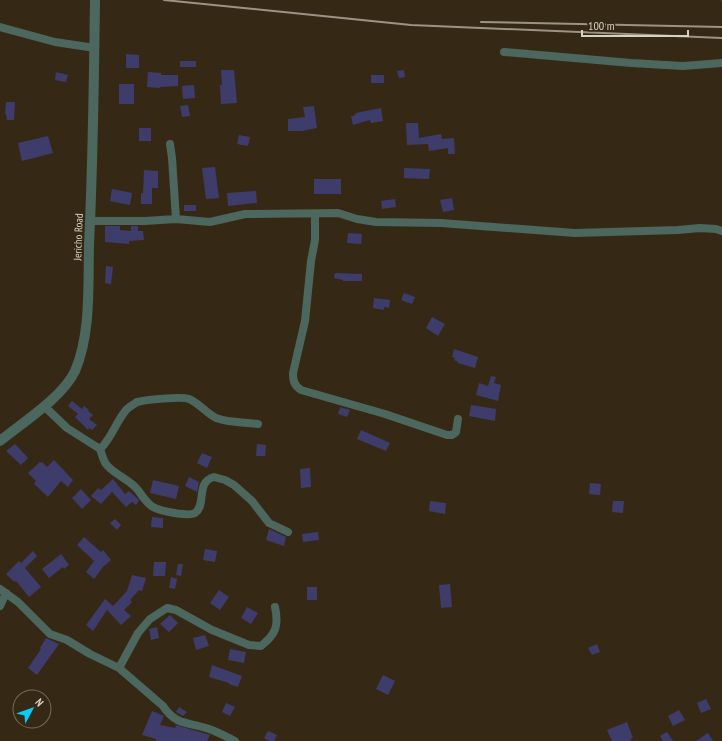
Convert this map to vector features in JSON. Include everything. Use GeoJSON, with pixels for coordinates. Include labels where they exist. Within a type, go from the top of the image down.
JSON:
{"type":"FeatureCollection","features":[{"type":"Feature","properties":{"kind":"street","name":"Jericho Road"},"geometry":{"type":"LineString","coordinates":[[0,441],[65,387],[74,372],[82,352],[86,323],[90,222],[95,0]]}},
{"type":"Feature","properties":{"kind":"street"},"geometry":{"type":"LineString","coordinates":[[0,27],[55,42],[94,48]]}},
{"type":"Feature","properties":{"kind":"street"},"geometry":{"type":"LineString","coordinates":[[504,52],[676,66],[722,63]]}},
{"type":"Feature","properties":{"kind":"street"},"geometry":{"type":"LineString","coordinates":[[170,144],[176,219]]}},
{"type":"Feature","properties":{"kind":"street"},"geometry":{"type":"LineString","coordinates":[[90,222],[176,219],[210,222],[245,214],[338,213],[357,220],[376,222],[441,223],[575,232],[678,230],[700,228],[722,231]]}},
{"type":"Feature","properties":{"kind":"street"},"geometry":{"type":"LineString","coordinates":[[316,214],[315,240],[311,261],[305,321],[293,373],[295,386],[301,390],[385,414],[447,435],[452,435],[456,432],[458,419]]}},
{"type":"Feature","properties":{"kind":"street"},"geometry":{"type":"LineString","coordinates":[[100,449],[106,444],[128,408],[137,402],[177,397],[188,398],[196,402],[215,417],[223,420],[258,424]]}},
{"type":"Feature","properties":{"kind":"street"},"geometry":{"type":"LineString","coordinates":[[44,406],[67,428],[100,449],[106,464],[137,488],[148,503],[154,508],[186,515],[194,514],[200,504],[202,487],[206,481],[214,477],[225,480],[234,485],[252,501],[269,523],[288,532]]}},
{"type":"Feature","properties":{"kind":"street"},"geometry":{"type":"LineString","coordinates":[[0,606],[3,591],[18,602],[50,634],[67,640],[90,654],[119,668],[176,719],[190,725],[210,729],[235,741]]}},
{"type":"Feature","properties":{"kind":"street"},"geometry":{"type":"LineString","coordinates":[[119,668],[138,633],[150,619],[166,608],[176,610],[212,630],[249,645],[261,646],[273,634],[277,624],[275,607]]}},
{"type":"Feature","properties":{"kind":"building"},"geometry":{"type":"Polygon","coordinates":[[[126,54],[139,55],[139,68],[126,68],[126,54]]]}},
{"type":"Feature","properties":{"kind":"building"},"geometry":{"type":"Polygon","coordinates":[[[180,61],[196,61],[196,67],[180,67],[180,61]]]}},
{"type":"Feature","properties":{"kind":"building"},"geometry":{"type":"Polygon","coordinates":[[[221,70],[234,70],[237,103],[221,104],[221,70]]]}},
{"type":"Feature","properties":{"kind":"building"},"geometry":{"type":"Polygon","coordinates":[[[404,70],[405,77],[399,78],[397,71],[404,70]]]}},
{"type":"Feature","properties":{"kind":"building"},"geometry":{"type":"Polygon","coordinates":[[[56,72],[68,75],[66,82],[55,80],[56,72]]]}},
{"type":"Feature","properties":{"kind":"building"},"geometry":{"type":"Polygon","coordinates":[[[148,72],[161,73],[161,75],[178,75],[178,86],[160,88],[147,87],[148,72]]]}},
{"type":"Feature","properties":{"kind":"building"},"geometry":{"type":"Polygon","coordinates":[[[371,75],[384,75],[384,83],[371,83],[371,75]]]}},
{"type":"Feature","properties":{"kind":"building"},"geometry":{"type":"Polygon","coordinates":[[[119,84],[134,84],[134,104],[119,104],[119,84]]]}},
{"type":"Feature","properties":{"kind":"building"},"geometry":{"type":"Polygon","coordinates":[[[194,85],[195,98],[183,99],[182,86],[194,85]]]}},
{"type":"Feature","properties":{"kind":"building"},"geometry":{"type":"Polygon","coordinates":[[[6,102],[15,102],[14,120],[7,120],[5,114],[6,102]]]}},
{"type":"Feature","properties":{"kind":"building"},"geometry":{"type":"Polygon","coordinates":[[[188,105],[190,116],[182,117],[180,106],[188,105]]]}},
{"type":"Feature","properties":{"kind":"building"},"geometry":{"type":"Polygon","coordinates":[[[314,106],[317,128],[302,131],[288,131],[288,119],[305,117],[303,107],[314,106]]]}},
{"type":"Feature","properties":{"kind":"building"},"geometry":{"type":"Polygon","coordinates":[[[381,108],[383,121],[371,123],[370,120],[353,125],[351,116],[354,116],[356,113],[381,108]]]}},
{"type":"Feature","properties":{"kind":"building"},"geometry":{"type":"Polygon","coordinates":[[[406,123],[418,123],[419,138],[441,134],[442,139],[454,138],[455,154],[448,154],[448,148],[429,151],[428,144],[407,145],[406,123]]]}},
{"type":"Feature","properties":{"kind":"building"},"geometry":{"type":"Polygon","coordinates":[[[139,128],[151,128],[151,141],[139,141],[139,128]]]}},
{"type":"Feature","properties":{"kind":"building"},"geometry":{"type":"Polygon","coordinates":[[[239,135],[250,137],[248,146],[237,144],[239,135]]]}},
{"type":"Feature","properties":{"kind":"building"},"geometry":{"type":"Polygon","coordinates":[[[48,136],[53,153],[22,161],[18,143],[48,136]]]}},
{"type":"Feature","properties":{"kind":"building"},"geometry":{"type":"Polygon","coordinates":[[[215,167],[219,198],[206,199],[202,168],[215,167]]]}},
{"type":"Feature","properties":{"kind":"building"},"geometry":{"type":"Polygon","coordinates":[[[404,168],[430,169],[429,179],[404,178],[404,168]]]}},
{"type":"Feature","properties":{"kind":"building"},"geometry":{"type":"Polygon","coordinates":[[[144,170],[158,171],[158,188],[152,188],[152,204],[141,204],[144,170]]]}},
{"type":"Feature","properties":{"kind":"building"},"geometry":{"type":"Polygon","coordinates":[[[314,179],[341,179],[341,194],[314,194],[314,179]]]}},
{"type":"Feature","properties":{"kind":"building"},"geometry":{"type":"Polygon","coordinates":[[[112,189],[132,193],[130,205],[110,201],[112,189]]]}},
{"type":"Feature","properties":{"kind":"building"},"geometry":{"type":"Polygon","coordinates":[[[256,191],[257,203],[228,206],[227,193],[256,191]]]}},
{"type":"Feature","properties":{"kind":"building"},"geometry":{"type":"Polygon","coordinates":[[[452,198],[454,210],[443,212],[440,200],[452,198]]]}},
{"type":"Feature","properties":{"kind":"building"},"geometry":{"type":"Polygon","coordinates":[[[395,199],[396,207],[382,209],[381,201],[395,199]]]}},
{"type":"Feature","properties":{"kind":"building"},"geometry":{"type":"Polygon","coordinates":[[[184,205],[196,205],[196,211],[184,211],[184,205]]]}},
{"type":"Feature","properties":{"kind":"building"},"geometry":{"type":"Polygon","coordinates":[[[105,226],[120,226],[120,230],[131,231],[131,226],[138,226],[138,231],[143,231],[144,240],[129,241],[129,244],[105,242],[105,226]]]}},
{"type":"Feature","properties":{"kind":"building"},"geometry":{"type":"Polygon","coordinates":[[[348,233],[362,234],[361,244],[347,243],[348,233]]]}},
{"type":"Feature","properties":{"kind":"building"},"geometry":{"type":"Polygon","coordinates":[[[106,266],[113,267],[111,284],[105,283],[106,266]]]}},
{"type":"Feature","properties":{"kind":"building"},"geometry":{"type":"Polygon","coordinates":[[[335,273],[362,274],[362,281],[343,281],[334,278],[335,273]]]}},
{"type":"Feature","properties":{"kind":"building"},"geometry":{"type":"Polygon","coordinates":[[[404,293],[415,297],[412,304],[401,300],[404,293]]]}},
{"type":"Feature","properties":{"kind":"building"},"geometry":{"type":"Polygon","coordinates":[[[374,298],[390,300],[389,308],[384,307],[384,310],[373,308],[374,298]]]}},
{"type":"Feature","properties":{"kind":"building"},"geometry":{"type":"Polygon","coordinates":[[[432,317],[445,324],[438,336],[426,328],[432,317]]]}},
{"type":"Feature","properties":{"kind":"building"},"geometry":{"type":"Polygon","coordinates":[[[454,349],[478,357],[475,368],[458,363],[454,360],[455,358],[452,357],[454,349]]]}},
{"type":"Feature","properties":{"kind":"building"},"geometry":{"type":"Polygon","coordinates":[[[491,376],[496,377],[494,383],[501,385],[498,401],[476,395],[479,383],[488,386],[491,376]]]}},
{"type":"Feature","properties":{"kind":"building"},"geometry":{"type":"Polygon","coordinates":[[[72,401],[82,409],[84,406],[93,415],[89,419],[97,425],[92,430],[89,428],[88,430],[75,417],[78,414],[68,406],[72,401]]]}},
{"type":"Feature","properties":{"kind":"building"},"geometry":{"type":"Polygon","coordinates":[[[471,405],[496,409],[495,421],[469,416],[471,405]]]}},
{"type":"Feature","properties":{"kind":"building"},"geometry":{"type":"Polygon","coordinates":[[[340,407],[350,410],[347,417],[338,414],[340,407]]]}},
{"type":"Feature","properties":{"kind":"building"},"geometry":{"type":"Polygon","coordinates":[[[361,430],[390,443],[386,451],[357,439],[361,430]]]}},
{"type":"Feature","properties":{"kind":"building"},"geometry":{"type":"Polygon","coordinates":[[[15,444],[28,458],[21,465],[6,451],[15,444]]]}},
{"type":"Feature","properties":{"kind":"building"},"geometry":{"type":"Polygon","coordinates":[[[257,444],[266,445],[265,456],[256,456],[257,444]]]}},
{"type":"Feature","properties":{"kind":"building"},"geometry":{"type":"Polygon","coordinates":[[[202,453],[212,457],[207,468],[197,463],[202,453]]]}},
{"type":"Feature","properties":{"kind":"building"},"geometry":{"type":"Polygon","coordinates":[[[54,460],[73,480],[68,487],[61,481],[48,497],[34,484],[36,481],[28,473],[40,462],[47,467],[54,460]]]}},
{"type":"Feature","properties":{"kind":"building"},"geometry":{"type":"Polygon","coordinates":[[[310,468],[311,487],[301,488],[300,469],[310,468]]]}},
{"type":"Feature","properties":{"kind":"building"},"geometry":{"type":"Polygon","coordinates":[[[189,477],[199,482],[197,492],[185,486],[189,477]]]}},
{"type":"Feature","properties":{"kind":"building"},"geometry":{"type":"Polygon","coordinates":[[[113,479],[125,494],[129,491],[139,500],[136,505],[132,502],[126,507],[112,492],[101,504],[91,496],[98,488],[101,490],[113,479]]]}},
{"type":"Feature","properties":{"kind":"building"},"geometry":{"type":"Polygon","coordinates":[[[153,480],[179,486],[176,499],[150,493],[153,480]]]}},
{"type":"Feature","properties":{"kind":"building"},"geometry":{"type":"Polygon","coordinates":[[[590,483],[601,484],[600,495],[589,494],[590,483]]]}},
{"type":"Feature","properties":{"kind":"building"},"geometry":{"type":"Polygon","coordinates":[[[81,489],[91,500],[82,509],[72,498],[81,489]]]}},
{"type":"Feature","properties":{"kind":"building"},"geometry":{"type":"Polygon","coordinates":[[[430,501],[446,503],[445,514],[429,511],[430,501]]]}},
{"type":"Feature","properties":{"kind":"building"},"geometry":{"type":"Polygon","coordinates":[[[613,501],[624,501],[623,513],[612,512],[613,501]]]}},
{"type":"Feature","properties":{"kind":"building"},"geometry":{"type":"Polygon","coordinates":[[[152,517],[163,518],[163,528],[151,527],[152,517]]]}},
{"type":"Feature","properties":{"kind":"building"},"geometry":{"type":"Polygon","coordinates":[[[115,519],[121,525],[117,530],[110,523],[115,519]]]}},
{"type":"Feature","properties":{"kind":"building"},"geometry":{"type":"Polygon","coordinates":[[[269,529],[286,537],[284,546],[266,540],[269,529]]]}},
{"type":"Feature","properties":{"kind":"building"},"geometry":{"type":"Polygon","coordinates":[[[318,532],[319,540],[303,542],[302,534],[318,532]]]}},
{"type":"Feature","properties":{"kind":"building"},"geometry":{"type":"Polygon","coordinates":[[[84,537],[101,552],[103,550],[111,560],[103,567],[94,579],[86,572],[94,561],[77,545],[84,537]]]}},
{"type":"Feature","properties":{"kind":"building"},"geometry":{"type":"Polygon","coordinates":[[[205,549],[217,551],[215,562],[203,560],[205,549]]]}},
{"type":"Feature","properties":{"kind":"building"},"geometry":{"type":"Polygon","coordinates":[[[33,551],[37,556],[25,568],[41,587],[29,597],[16,581],[15,582],[12,580],[6,574],[19,561],[21,563],[33,551]]]}},
{"type":"Feature","properties":{"kind":"building"},"geometry":{"type":"Polygon","coordinates":[[[61,554],[69,565],[64,569],[63,567],[49,578],[42,569],[61,554]]]}},
{"type":"Feature","properties":{"kind":"building"},"geometry":{"type":"Polygon","coordinates":[[[154,562],[166,562],[165,576],[153,576],[154,562]]]}},
{"type":"Feature","properties":{"kind":"building"},"geometry":{"type":"Polygon","coordinates":[[[178,564],[183,564],[181,576],[176,575],[178,564]]]}},
{"type":"Feature","properties":{"kind":"building"},"geometry":{"type":"Polygon","coordinates":[[[132,575],[146,578],[142,591],[139,590],[130,600],[132,602],[124,610],[131,616],[121,625],[107,610],[93,631],[86,625],[105,599],[113,606],[127,591],[132,575]]]}},
{"type":"Feature","properties":{"kind":"building"},"geometry":{"type":"Polygon","coordinates":[[[171,577],[177,579],[175,589],[169,588],[171,577]]]}},
{"type":"Feature","properties":{"kind":"building"},"geometry":{"type":"Polygon","coordinates":[[[450,584],[452,607],[441,608],[439,585],[450,584]]]}},
{"type":"Feature","properties":{"kind":"building"},"geometry":{"type":"Polygon","coordinates":[[[307,587],[317,587],[317,600],[307,600],[307,587]]]}},
{"type":"Feature","properties":{"kind":"building"},"geometry":{"type":"Polygon","coordinates":[[[219,590],[229,597],[220,610],[210,603],[219,590]]]}},
{"type":"Feature","properties":{"kind":"building"},"geometry":{"type":"Polygon","coordinates":[[[247,607],[258,613],[251,624],[241,618],[247,607]]]}},
{"type":"Feature","properties":{"kind":"building"},"geometry":{"type":"Polygon","coordinates":[[[170,615],[178,623],[169,632],[160,624],[170,615]]]}},
{"type":"Feature","properties":{"kind":"building"},"geometry":{"type":"Polygon","coordinates":[[[157,627],[159,638],[151,640],[149,629],[157,627]]]}},
{"type":"Feature","properties":{"kind":"building"},"geometry":{"type":"Polygon","coordinates":[[[205,635],[209,646],[196,650],[193,638],[205,635]]]}},
{"type":"Feature","properties":{"kind":"building"},"geometry":{"type":"Polygon","coordinates":[[[46,638],[59,644],[37,675],[28,668],[41,649],[40,648],[46,638]]]}},
{"type":"Feature","properties":{"kind":"building"},"geometry":{"type":"Polygon","coordinates":[[[597,644],[600,652],[592,655],[588,648],[597,644]]]}},
{"type":"Feature","properties":{"kind":"building"},"geometry":{"type":"Polygon","coordinates":[[[230,649],[246,652],[244,663],[228,660],[230,649]]]}},
{"type":"Feature","properties":{"kind":"building"},"geometry":{"type":"Polygon","coordinates":[[[212,665],[242,676],[238,687],[209,677],[212,665]]]}},
{"type":"Feature","properties":{"kind":"building"},"geometry":{"type":"Polygon","coordinates":[[[383,675],[395,681],[388,695],[376,689],[383,675]]]}},
{"type":"Feature","properties":{"kind":"building"},"geometry":{"type":"Polygon","coordinates":[[[706,699],[711,709],[701,713],[697,703],[706,699]]]}},
{"type":"Feature","properties":{"kind":"building"},"geometry":{"type":"Polygon","coordinates":[[[226,703],[235,707],[230,716],[222,712],[226,703]]]}},
{"type":"Feature","properties":{"kind":"building"},"geometry":{"type":"Polygon","coordinates":[[[179,707],[187,712],[183,716],[176,712],[179,707]]]}},
{"type":"Feature","properties":{"kind":"building"},"geometry":{"type":"Polygon","coordinates":[[[679,710],[685,720],[673,726],[668,716],[679,710]]]}},
{"type":"Feature","properties":{"kind":"building"},"geometry":{"type":"Polygon","coordinates":[[[152,711],[164,716],[160,725],[175,728],[176,725],[210,735],[207,741],[156,741],[156,739],[142,735],[152,711]]]}},
{"type":"Feature","properties":{"kind":"building"},"geometry":{"type":"Polygon","coordinates":[[[627,722],[633,738],[630,739],[631,741],[612,741],[607,730],[627,722]]]}},
{"type":"Feature","properties":{"kind":"building"},"geometry":{"type":"Polygon","coordinates":[[[268,731],[277,735],[274,741],[269,741],[264,738],[268,731]]]}},
{"type":"Feature","properties":{"kind":"building"},"geometry":{"type":"Polygon","coordinates":[[[667,732],[673,741],[663,741],[660,736],[667,732]]]}},
{"type":"Feature","properties":{"kind":"building"},"geometry":{"type":"Polygon","coordinates":[[[708,733],[713,741],[696,741],[708,733]]]}},
{"type":"Feature","properties":{"kind":"railway"},"geometry":{"type":"LineString","coordinates":[[164,0],[411,25],[722,38]]}},
{"type":"Feature","properties":{"kind":"railway"},"geometry":{"type":"LineString","coordinates":[[481,22],[722,27]]}}]}
